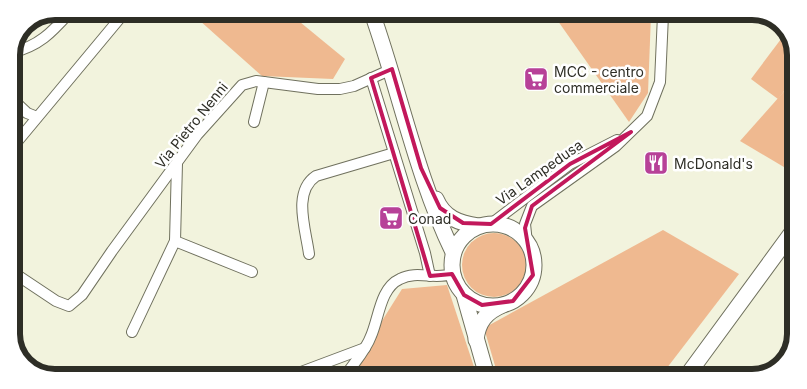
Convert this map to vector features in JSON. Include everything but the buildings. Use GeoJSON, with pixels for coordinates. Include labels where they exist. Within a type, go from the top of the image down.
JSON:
{"type":"FeatureCollection","features":[{"type":"Feature","properties":{"kind":"main road"},"geometry":{"type":"LineString","coordinates":[[374,20],[392,69],[436,217],[453,252]]}},
{"type":"Feature","properties":{"kind":"main road"},"geometry":{"type":"LineString","coordinates":[[421,168],[445,213],[458,221],[511,229],[528,243],[534,264],[529,285],[522,294],[485,316],[479,326],[476,341]]}},
{"type":"Feature","properties":{"kind":"main road"},"geometry":{"type":"LineString","coordinates":[[484,225],[467,232],[459,241],[453,252],[452,274],[464,295],[485,369]]}},
{"type":"Feature","properties":{"kind":"main road"},"geometry":{"type":"LineString","coordinates":[[692,369],[787,239]]}},
{"type":"Feature","properties":{"kind":"main road"},"geometry":{"type":"LineString","coordinates":[[464,295],[482,305],[503,305]]}},
{"type":"Feature","properties":{"kind":"street"},"geometry":{"type":"LineString","coordinates":[[20,51],[30,49],[46,38],[63,20]]}},
{"type":"Feature","properties":{"kind":"street"},"geometry":{"type":"LineString","coordinates":[[20,138],[118,20]]}},
{"type":"Feature","properties":{"kind":"street","name":"Via Lampedusa"},"geometry":{"type":"LineString","coordinates":[[528,243],[525,224],[532,206],[616,146],[647,116],[660,82],[663,20]]}},
{"type":"Feature","properties":{"kind":"street","name":"Via Pietro Nenni"},"geometry":{"type":"LineString","coordinates":[[20,277],[56,301],[69,306],[82,296],[112,251],[177,163],[236,91],[249,82],[330,90],[349,88],[392,69]]}},
{"type":"Feature","properties":{"kind":"street"},"geometry":{"type":"LineString","coordinates":[[371,78],[430,276]]}},
{"type":"Feature","properties":{"kind":"street"},"geometry":{"type":"LineString","coordinates":[[254,122],[264,82]]}},
{"type":"Feature","properties":{"kind":"street"},"geometry":{"type":"LineString","coordinates":[[20,106],[36,119]]}},
{"type":"Feature","properties":{"kind":"street","name":"Via Lampedusa"},"geometry":{"type":"LineString","coordinates":[[484,225],[570,164],[631,132]]}},
{"type":"Feature","properties":{"kind":"street"},"geometry":{"type":"LineString","coordinates":[[309,254],[303,211],[303,191],[307,182],[316,176],[394,153]]}},
{"type":"Feature","properties":{"kind":"street"},"geometry":{"type":"LineString","coordinates":[[132,332],[175,241],[177,163]]}},
{"type":"Feature","properties":{"kind":"street"},"geometry":{"type":"LineString","coordinates":[[175,241],[252,272]]}},
{"type":"Feature","properties":{"kind":"street"},"geometry":{"type":"LineString","coordinates":[[350,369],[371,337],[386,292],[393,283],[410,276],[430,276],[435,278],[452,274]]}},
{"type":"Feature","properties":{"kind":"street"},"geometry":{"type":"LineString","coordinates":[[309,369],[365,348]]}},
{"type":"Feature","properties":{"kind":"highlighted area"},"geometry":{"type":"Polygon","coordinates":[[[392,69],[421,168],[440,208],[463,223],[491,224],[570,164],[631,132],[532,206],[525,228],[533,275],[513,301],[482,305],[464,295],[452,274],[430,276],[371,78],[392,69]]]}},
{"type":"Feature","properties":{"kind":"shaded area"},"geometry":{"type":"Polygon","coordinates":[[[199,20],[298,20],[345,59],[333,79],[262,76],[199,20]]]}},
{"type":"Feature","properties":{"kind":"shaded area"},"geometry":{"type":"Polygon","coordinates":[[[557,20],[651,20],[648,93],[629,122],[557,20]]]}},
{"type":"Feature","properties":{"kind":"shaded area"},"geometry":{"type":"Polygon","coordinates":[[[782,37],[787,53],[787,86],[778,99],[751,79],[782,37]]]}},
{"type":"Feature","properties":{"kind":"shaded area"},"geometry":{"type":"Polygon","coordinates":[[[787,88],[787,169],[740,141],[787,88]]]}},
{"type":"Feature","properties":{"kind":"shaded area"},"geometry":{"type":"Polygon","coordinates":[[[663,230],[739,274],[666,369],[496,369],[484,328],[663,230]]]}},
{"type":"Feature","properties":{"kind":"shaded area"},"geometry":{"type":"Polygon","coordinates":[[[488,233],[500,233],[517,242],[524,253],[526,265],[524,277],[517,288],[500,297],[488,297],[476,292],[467,283],[462,271],[462,259],[467,247],[476,238],[488,233]]]}},
{"type":"Feature","properties":{"kind":"shaded area"},"geometry":{"type":"Polygon","coordinates":[[[447,285],[475,369],[352,369],[402,289],[447,285]]]}},
{"type":"Feature","properties":{"kind":"place","name":"MCC - centro commerciale"},"geometry":{"type":"Point","coordinates":[536,79]}},
{"type":"Feature","properties":{"kind":"place","name":"McDonald's"},"geometry":{"type":"Point","coordinates":[656,163]}},
{"type":"Feature","properties":{"kind":"place","name":"Conad"},"geometry":{"type":"Point","coordinates":[391,218]}}]}
